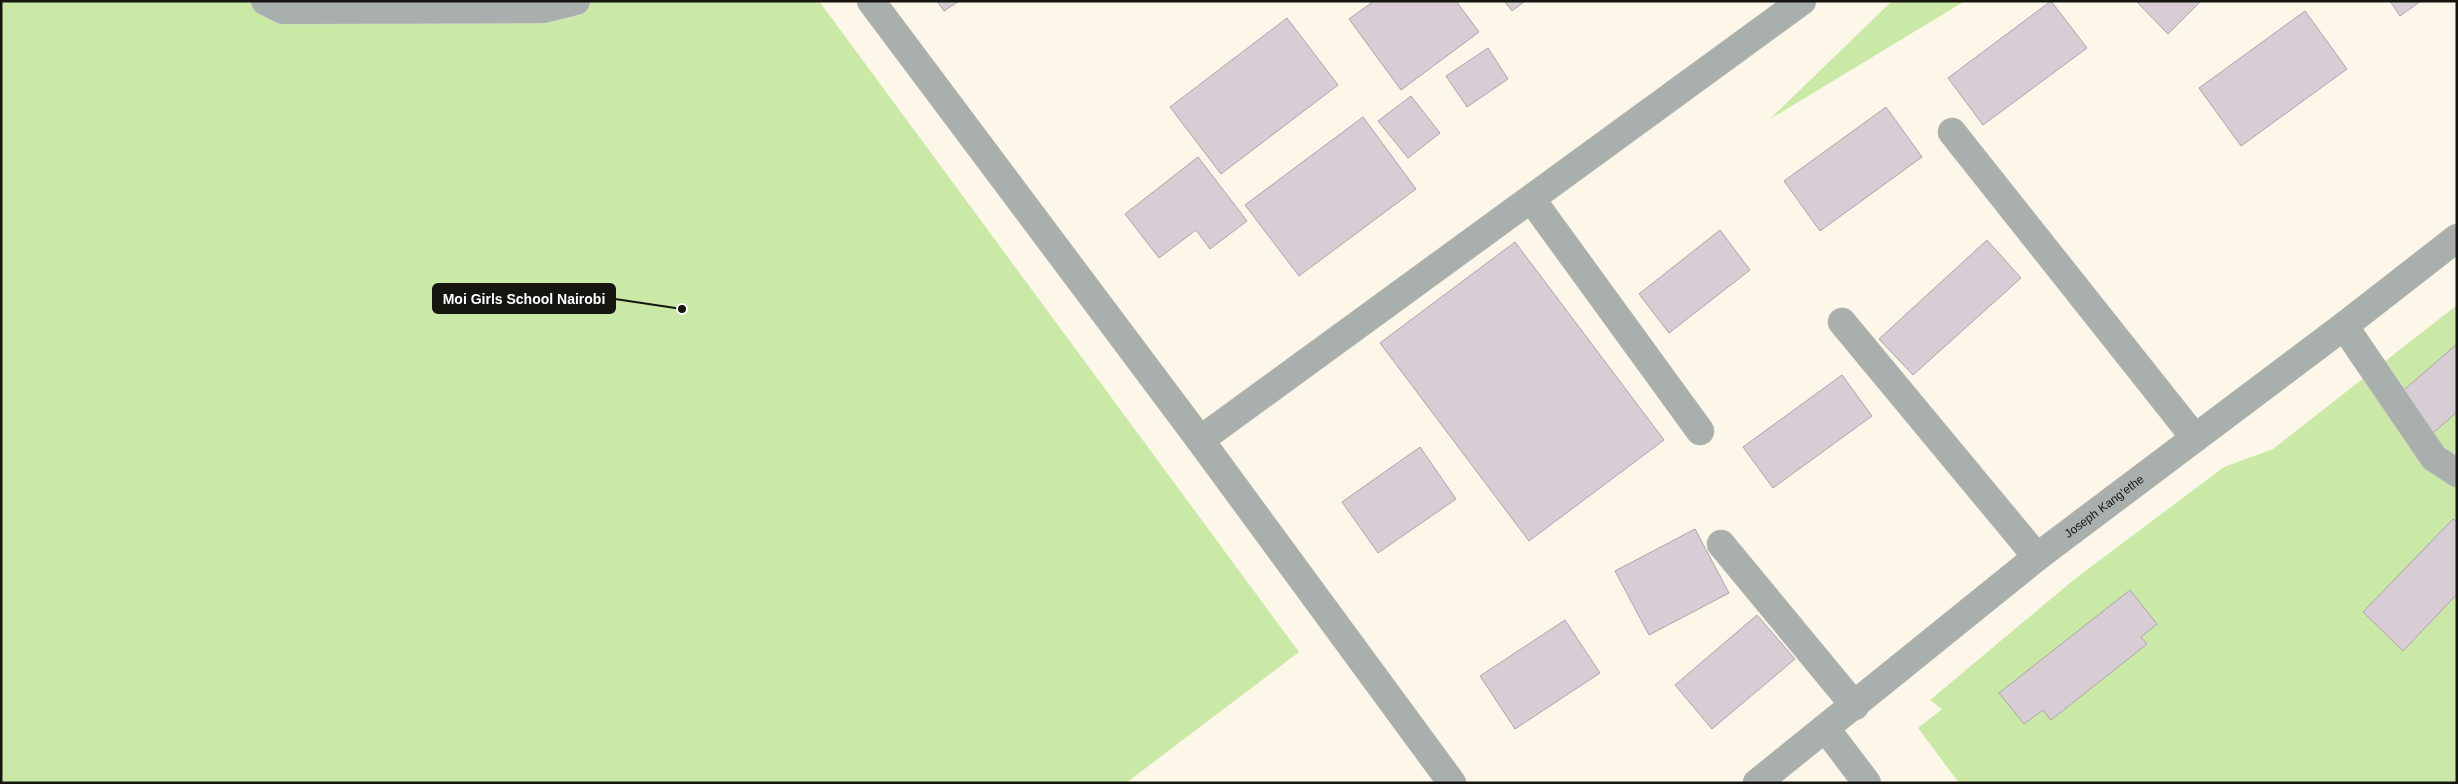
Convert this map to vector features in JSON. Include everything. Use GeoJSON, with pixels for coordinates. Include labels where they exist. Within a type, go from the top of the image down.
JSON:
{"type":"FeatureCollection","features":[{"type":"Feature","properties":{"kind":"street"},"geometry":{"type":"LineString","coordinates":[[265,1],[283,10],[302,10],[544,9],[576,1]]}},
{"type":"Feature","properties":{"kind":"street"},"geometry":{"type":"LineString","coordinates":[[871,1],[1200,440],[1452,783]]}},
{"type":"Feature","properties":{"kind":"street"},"geometry":{"type":"LineString","coordinates":[[1200,440],[1532,200],[1802,1]]}},
{"type":"Feature","properties":{"kind":"street"},"geometry":{"type":"LineString","coordinates":[[1952,132],[2195,438]]}},
{"type":"Feature","properties":{"kind":"street"},"geometry":{"type":"LineString","coordinates":[[1532,200],[1700,431]]}},
{"type":"Feature","properties":{"kind":"street","name":"Joseph Kang'ethe"},"geometry":{"type":"LineString","coordinates":[[1757,783],[1855,706],[2037,557],[2344,326],[2457,238]]}},
{"type":"Feature","properties":{"kind":"street"},"geometry":{"type":"LineString","coordinates":[[1842,322],[2037,557]]}},
{"type":"Feature","properties":{"kind":"street"},"geometry":{"type":"LineString","coordinates":[[2344,326],[2434,458],[2457,473]]}},
{"type":"Feature","properties":{"kind":"street"},"geometry":{"type":"LineString","coordinates":[[1721,544],[1855,706]]}},
{"type":"Feature","properties":{"kind":"street"},"geometry":{"type":"LineString","coordinates":[[1826,729],[1866,783]]}},
{"type":"Feature","properties":{"kind":"green space"},"geometry":{"type":"Polygon","coordinates":[[[1,1],[819,1],[1299,652],[1126,783],[1,783],[1,1]]]}},
{"type":"Feature","properties":{"kind":"green space"},"geometry":{"type":"Polygon","coordinates":[[[1892,1],[1965,1],[1770,119],[1892,1]]]}},
{"type":"Feature","properties":{"kind":"green space"},"geometry":{"type":"Polygon","coordinates":[[[2457,305],[2457,783],[1959,783],[1918,728],[1942,709],[1930,700],[2076,578],[2224,467],[2273,449],[2457,305]]]}},
{"type":"Feature","properties":{"kind":"building"},"geometry":{"type":"Polygon","coordinates":[[[937,1],[959,1],[944,11],[937,1]]]}},
{"type":"Feature","properties":{"kind":"building"},"geometry":{"type":"Polygon","coordinates":[[[1374,1],[1456,1],[1479,32],[1401,90],[1349,19],[1374,1]]]}},
{"type":"Feature","properties":{"kind":"building"},"geometry":{"type":"Polygon","coordinates":[[[1504,1],[1525,1],[1512,11],[1504,1]]]}},
{"type":"Feature","properties":{"kind":"building"},"geometry":{"type":"Polygon","coordinates":[[[2051,1],[2087,48],[1983,125],[1948,78],[2051,1]]]}},
{"type":"Feature","properties":{"kind":"building"},"geometry":{"type":"Polygon","coordinates":[[[2136,1],[2201,1],[2168,34],[2136,1]]]}},
{"type":"Feature","properties":{"kind":"building"},"geometry":{"type":"Polygon","coordinates":[[[2390,1],[2421,1],[2400,16],[2390,1]]]}},
{"type":"Feature","properties":{"kind":"building"},"geometry":{"type":"Polygon","coordinates":[[[2305,11],[2347,69],[2241,146],[2199,88],[2305,11]]]}},
{"type":"Feature","properties":{"kind":"building"},"geometry":{"type":"Polygon","coordinates":[[[1287,18],[1338,85],[1221,174],[1170,107],[1287,18]]]}},
{"type":"Feature","properties":{"kind":"building"},"geometry":{"type":"Polygon","coordinates":[[[1488,48],[1508,79],[1467,107],[1446,76],[1488,48]]]}},
{"type":"Feature","properties":{"kind":"building"},"geometry":{"type":"Polygon","coordinates":[[[1411,96],[1440,133],[1408,158],[1378,121],[1411,96]]]}},
{"type":"Feature","properties":{"kind":"building"},"geometry":{"type":"Polygon","coordinates":[[[1886,107],[1922,157],[1820,231],[1784,181],[1886,107]]]}},
{"type":"Feature","properties":{"kind":"building"},"geometry":{"type":"Polygon","coordinates":[[[1363,117],[1416,189],[1299,276],[1245,205],[1363,117]]]}},
{"type":"Feature","properties":{"kind":"building"},"geometry":{"type":"Polygon","coordinates":[[[1198,157],[1247,221],[1210,249],[1196,230],[1159,258],[1125,214],[1198,157]]]}},
{"type":"Feature","properties":{"kind":"building"},"geometry":{"type":"Polygon","coordinates":[[[1720,230],[1750,270],[1669,333],[1639,294],[1720,230]]]}},
{"type":"Feature","properties":{"kind":"building"},"geometry":{"type":"Polygon","coordinates":[[[1987,240],[2021,278],[1913,375],[1879,339],[1987,240]]]}},
{"type":"Feature","properties":{"kind":"building"},"geometry":{"type":"Polygon","coordinates":[[[1515,242],[1664,440],[1529,541],[1380,343],[1515,242]]]}},
{"type":"Feature","properties":{"kind":"building"},"geometry":{"type":"Polygon","coordinates":[[[2457,344],[2457,412],[2432,434],[2398,395],[2457,344]]]}},
{"type":"Feature","properties":{"kind":"building"},"geometry":{"type":"Polygon","coordinates":[[[1842,375],[1872,416],[1773,488],[1743,447],[1842,375]]]}},
{"type":"Feature","properties":{"kind":"building"},"geometry":{"type":"Polygon","coordinates":[[[1420,447],[1456,499],[1378,553],[1342,502],[1420,447]]]}},
{"type":"Feature","properties":{"kind":"building"},"geometry":{"type":"Polygon","coordinates":[[[2453,519],[2457,522],[2457,594],[2403,651],[2363,612],[2453,519]]]}},
{"type":"Feature","properties":{"kind":"building"},"geometry":{"type":"Polygon","coordinates":[[[1695,529],[1729,593],[1649,635],[1615,571],[1695,529]]]}},
{"type":"Feature","properties":{"kind":"building"},"geometry":{"type":"Polygon","coordinates":[[[2130,590],[2157,624],[2141,637],[2147,644],[2051,720],[2043,710],[2024,724],[1999,693],[2130,590]]]}},
{"type":"Feature","properties":{"kind":"building"},"geometry":{"type":"Polygon","coordinates":[[[1757,615],[1795,659],[1712,729],[1675,685],[1757,615]]]}},
{"type":"Feature","properties":{"kind":"building"},"geometry":{"type":"Polygon","coordinates":[[[1565,620],[1600,673],[1515,729],[1480,676],[1565,620]]]}},
{"type":"Feature","properties":{"kind":"place","name":"Moi Girls School Nairobi"},"geometry":{"type":"Point","coordinates":[682,309]}}]}
